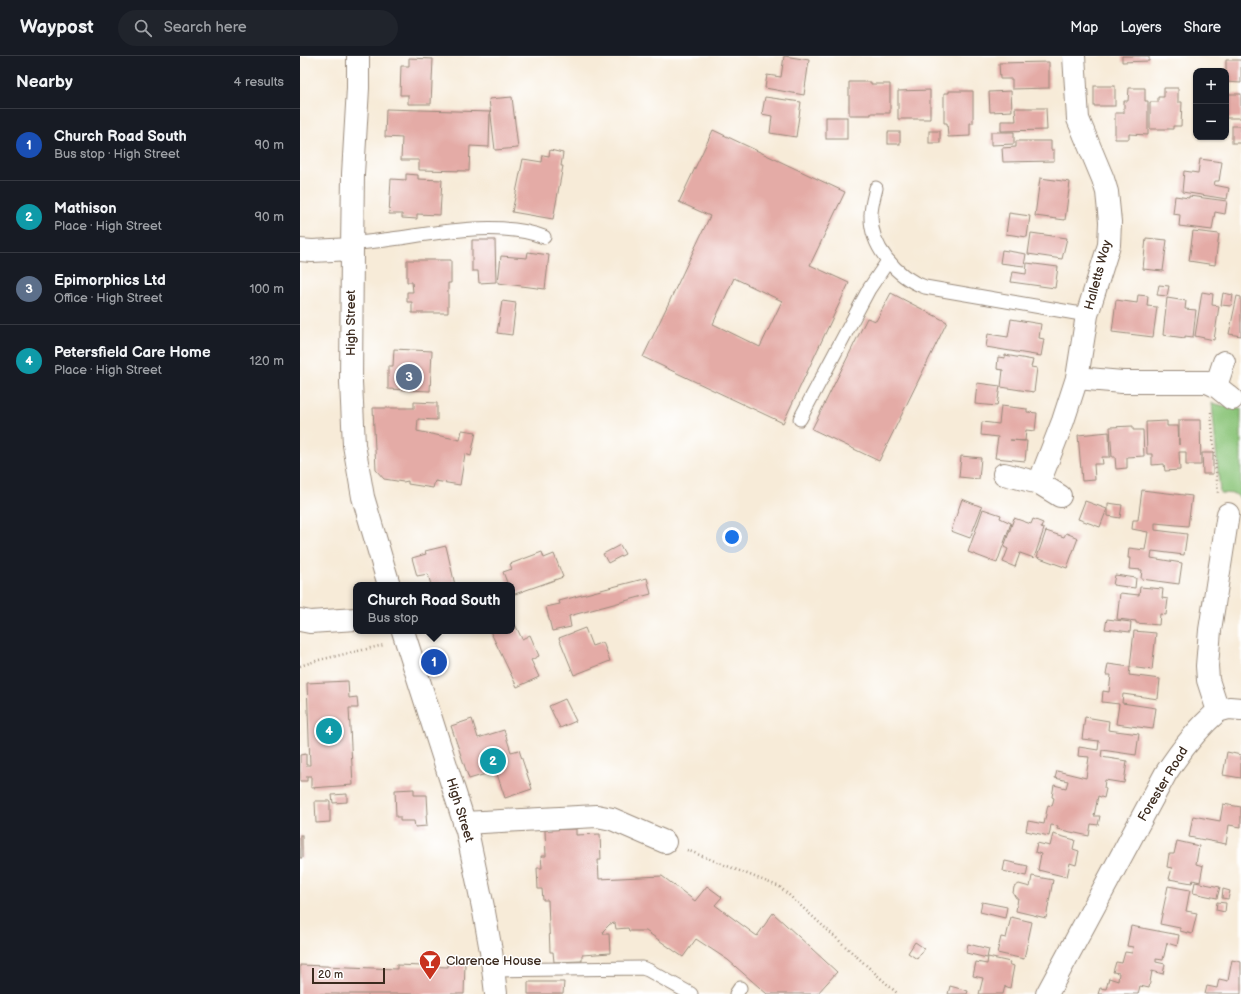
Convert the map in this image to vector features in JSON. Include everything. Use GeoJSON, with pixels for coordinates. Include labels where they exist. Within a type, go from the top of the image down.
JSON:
{"type":"FeatureCollection","features":[{"type":"Feature","properties":{"kind":"street","name":"High Street"},"geometry":{"type":"LineString","coordinates":[[358,56],[358,88],[353,174],[352,247],[351,382],[354,445],[363,497],[388,582]]}},
{"type":"Feature","properties":{"kind":"street","name":"Halletts Way"},"geometry":{"type":"LineString","coordinates":[[1038,483],[1063,421],[1077,378],[1087,316],[1108,245],[1109,207],[1103,178],[1078,119],[1074,56]]}},
{"type":"Feature","properties":{"kind":"street"},"geometry":{"type":"LineString","coordinates":[[300,250],[312,252],[352,247]]}},
{"type":"Feature","properties":{"kind":"street"},"geometry":{"type":"LineString","coordinates":[[1077,378],[1218,389],[1224,362]]}},
{"type":"Feature","properties":{"kind":"street"},"geometry":{"type":"LineString","coordinates":[[1004,474],[1038,483],[1060,496]]}},
{"type":"Feature","properties":{"kind":"street"},"geometry":{"type":"LineString","coordinates":[[1228,514],[1233,543],[1210,630],[1206,666],[1208,680],[1218,711],[1229,708],[1241,709]]}},
{"type":"Feature","properties":{"kind":"street"},"geometry":{"type":"LineString","coordinates":[[300,620],[310,622],[353,619]]}},
{"type":"Feature","properties":{"kind":"street","name":"High Street"},"geometry":{"type":"LineString","coordinates":[[405,636],[464,823],[479,880],[496,994]]}},
{"type":"Feature","properties":{"kind":"street","name":"Forester Road"},"geometry":{"type":"LineString","coordinates":[[1047,994],[1166,773],[1189,741],[1218,711]]}},
{"type":"Feature","properties":{"kind":"street"},"geometry":{"type":"LineString","coordinates":[[464,823],[598,816],[612,819],[665,842]]}},
{"type":"Feature","properties":{"kind":"lane"},"geometry":{"type":"LineString","coordinates":[[876,188],[871,214],[872,229],[878,246],[888,261],[905,277],[916,284],[925,287],[1087,316]]}},
{"type":"Feature","properties":{"kind":"lane"},"geometry":{"type":"LineString","coordinates":[[352,247],[432,234],[481,230],[516,230],[531,232],[544,237]]}},
{"type":"Feature","properties":{"kind":"lane"},"geometry":{"type":"LineString","coordinates":[[800,419],[869,289],[888,261]]}},
{"type":"Feature","properties":{"kind":"lane"},"geometry":{"type":"LineString","coordinates":[[493,970],[642,968],[691,994]]}},
{"type":"Feature","properties":{"kind":"path"},"geometry":{"type":"LineString","coordinates":[[1218,389],[1218,492],[1222,506],[1228,514]]}},
{"type":"Feature","properties":{"kind":"path"},"geometry":{"type":"LineString","coordinates":[[300,666],[405,636]]}},
{"type":"Feature","properties":{"kind":"path"},"geometry":{"type":"LineString","coordinates":[[665,842],[780,887],[898,994]]}},
{"type":"Feature","properties":{"kind":"green space"},"geometry":{"type":"Polygon","coordinates":[[[1212,403],[1241,409],[1241,499],[1235,494],[1220,493],[1212,403]]]}},
{"type":"Feature","properties":{"kind":"building"},"geometry":{"type":"Polygon","coordinates":[[[784,56],[809,60],[804,95],[765,88],[767,75],[781,77],[784,56]]]}},
{"type":"Feature","properties":{"kind":"building"},"geometry":{"type":"Polygon","coordinates":[[[1122,56],[1149,56],[1149,61],[1122,62],[1122,56]]]}},
{"type":"Feature","properties":{"kind":"building"},"geometry":{"type":"Polygon","coordinates":[[[409,58],[433,59],[431,104],[408,104],[408,95],[400,95],[401,66],[409,66],[409,58]]]}},
{"type":"Feature","properties":{"kind":"building"},"geometry":{"type":"Polygon","coordinates":[[[1226,60],[1241,60],[1241,83],[1229,82],[1229,68],[1226,68],[1226,60]]]}},
{"type":"Feature","properties":{"kind":"building"},"geometry":{"type":"Polygon","coordinates":[[[1049,62],[1049,88],[1012,89],[1012,79],[1000,79],[999,63],[1049,62]]]}},
{"type":"Feature","properties":{"kind":"building"},"geometry":{"type":"Polygon","coordinates":[[[849,82],[890,84],[890,113],[849,115],[849,82]]]}},
{"type":"Feature","properties":{"kind":"building"},"geometry":{"type":"Polygon","coordinates":[[[1094,86],[1115,86],[1115,106],[1094,106],[1094,86]]]}},
{"type":"Feature","properties":{"kind":"building"},"geometry":{"type":"Polygon","coordinates":[[[1129,88],[1145,88],[1145,101],[1148,101],[1148,135],[1129,134],[1129,139],[1115,139],[1115,113],[1124,113],[1124,101],[1128,101],[1129,88]]]}},
{"type":"Feature","properties":{"kind":"building"},"geometry":{"type":"Polygon","coordinates":[[[1164,88],[1178,88],[1178,102],[1182,102],[1181,126],[1173,126],[1173,129],[1150,129],[1150,102],[1158,102],[1158,97],[1164,97],[1164,88]]]}},
{"type":"Feature","properties":{"kind":"building"},"geometry":{"type":"Polygon","coordinates":[[[930,90],[930,119],[898,119],[898,91],[930,90]]]}},
{"type":"Feature","properties":{"kind":"building"},"geometry":{"type":"Polygon","coordinates":[[[949,91],[973,91],[973,123],[970,123],[970,136],[948,137],[947,123],[944,123],[944,93],[949,93],[949,91]]]}},
{"type":"Feature","properties":{"kind":"building"},"geometry":{"type":"Polygon","coordinates":[[[1011,91],[1012,111],[990,112],[989,92],[1011,91]]]}},
{"type":"Feature","properties":{"kind":"building"},"geometry":{"type":"Polygon","coordinates":[[[1229,94],[1241,94],[1241,118],[1229,118],[1229,94]]]}},
{"type":"Feature","properties":{"kind":"building"},"geometry":{"type":"Polygon","coordinates":[[[512,97],[518,148],[495,150],[489,99],[512,97]]]}},
{"type":"Feature","properties":{"kind":"building"},"geometry":{"type":"Polygon","coordinates":[[[765,97],[801,102],[796,137],[770,133],[772,116],[762,114],[765,97]]]}},
{"type":"Feature","properties":{"kind":"building"},"geometry":{"type":"Polygon","coordinates":[[[1015,108],[1046,108],[1047,130],[1001,131],[1001,121],[1016,121],[1015,108]]]}},
{"type":"Feature","properties":{"kind":"building"},"geometry":{"type":"Polygon","coordinates":[[[386,109],[490,112],[489,147],[470,146],[469,171],[419,170],[419,160],[401,160],[402,138],[385,137],[386,109]]]}},
{"type":"Feature","properties":{"kind":"building"},"geometry":{"type":"Polygon","coordinates":[[[826,117],[847,117],[847,139],[826,139],[826,117]]]}},
{"type":"Feature","properties":{"kind":"building"},"geometry":{"type":"Polygon","coordinates":[[[1232,126],[1241,126],[1241,143],[1232,143],[1232,126]]]}},
{"type":"Feature","properties":{"kind":"building"},"geometry":{"type":"Polygon","coordinates":[[[713,130],[845,192],[810,265],[849,283],[783,423],[643,357],[710,216],[679,202],[713,130]],[[734,278],[713,324],[760,347],[782,301],[734,278]]]}},
{"type":"Feature","properties":{"kind":"building"},"geometry":{"type":"Polygon","coordinates":[[[929,131],[940,131],[940,143],[929,143],[929,131]]]}},
{"type":"Feature","properties":{"kind":"building"},"geometry":{"type":"Polygon","coordinates":[[[888,132],[900,132],[900,144],[888,144],[888,132]]]}},
{"type":"Feature","properties":{"kind":"building"},"geometry":{"type":"Polygon","coordinates":[[[991,132],[1014,132],[1014,144],[991,145],[991,132]]]}},
{"type":"Feature","properties":{"kind":"building"},"geometry":{"type":"Polygon","coordinates":[[[1016,141],[1051,141],[1051,150],[1054,150],[1054,161],[1003,162],[1002,148],[1016,147],[1016,141]]]}},
{"type":"Feature","properties":{"kind":"building"},"geometry":{"type":"Polygon","coordinates":[[[550,150],[563,153],[561,166],[563,166],[553,219],[512,212],[523,159],[542,162],[543,155],[549,156],[550,150]]]}},
{"type":"Feature","properties":{"kind":"building"},"geometry":{"type":"Polygon","coordinates":[[[1200,159],[1222,162],[1219,181],[1215,181],[1214,185],[1229,188],[1227,199],[1182,192],[1184,171],[1198,173],[1200,159]]]}},
{"type":"Feature","properties":{"kind":"building"},"geometry":{"type":"Polygon","coordinates":[[[406,174],[418,175],[418,179],[442,180],[440,215],[417,214],[417,219],[402,218],[402,214],[389,214],[391,179],[406,180],[406,174]]]}},
{"type":"Feature","properties":{"kind":"building"},"geometry":{"type":"Polygon","coordinates":[[[1040,178],[1070,182],[1065,220],[1035,216],[1040,178]]]}},
{"type":"Feature","properties":{"kind":"building"},"geometry":{"type":"Polygon","coordinates":[[[1175,196],[1189,198],[1189,196],[1227,201],[1225,214],[1215,212],[1212,230],[1179,226],[1180,215],[1173,214],[1175,196]]]}},
{"type":"Feature","properties":{"kind":"building"},"geometry":{"type":"Polygon","coordinates":[[[1009,213],[1030,216],[1027,237],[1006,234],[1009,213]]]}},
{"type":"Feature","properties":{"kind":"building"},"geometry":{"type":"Polygon","coordinates":[[[1193,231],[1219,234],[1215,265],[1189,261],[1193,231]]]}},
{"type":"Feature","properties":{"kind":"building"},"geometry":{"type":"Polygon","coordinates":[[[1031,233],[1067,238],[1062,259],[1028,254],[1031,233]]]}},
{"type":"Feature","properties":{"kind":"building"},"geometry":{"type":"Polygon","coordinates":[[[1146,238],[1167,240],[1163,271],[1143,269],[1146,238]]]}},
{"type":"Feature","properties":{"kind":"building"},"geometry":{"type":"Polygon","coordinates":[[[472,240],[495,240],[496,282],[479,283],[478,271],[472,271],[472,240]]]}},
{"type":"Feature","properties":{"kind":"building"},"geometry":{"type":"Polygon","coordinates":[[[1002,250],[1026,254],[1024,266],[1000,263],[1002,250]]]}},
{"type":"Feature","properties":{"kind":"building"},"geometry":{"type":"Polygon","coordinates":[[[528,252],[549,255],[545,289],[498,283],[501,256],[527,258],[528,252]]]}},
{"type":"Feature","properties":{"kind":"building"},"geometry":{"type":"Polygon","coordinates":[[[407,260],[451,260],[451,283],[448,283],[448,313],[412,313],[412,302],[407,302],[407,292],[413,292],[412,282],[407,282],[407,260]]]}},
{"type":"Feature","properties":{"kind":"building"},"geometry":{"type":"Polygon","coordinates":[[[1027,263],[1058,267],[1055,288],[1011,282],[1013,272],[1026,274],[1027,263]]]}},
{"type":"Feature","properties":{"kind":"building"},"geometry":{"type":"Polygon","coordinates":[[[1159,285],[1169,286],[1167,296],[1157,295],[1159,285]]]}},
{"type":"Feature","properties":{"kind":"building"},"geometry":{"type":"Polygon","coordinates":[[[1202,292],[1213,294],[1212,305],[1219,306],[1214,340],[1195,336],[1202,292]]]}},
{"type":"Feature","properties":{"kind":"building"},"geometry":{"type":"Polygon","coordinates":[[[891,293],[947,322],[879,461],[812,429],[867,318],[876,321],[891,293]]]}},
{"type":"Feature","properties":{"kind":"building"},"geometry":{"type":"Polygon","coordinates":[[[1223,293],[1233,295],[1231,306],[1221,305],[1223,293]]]}},
{"type":"Feature","properties":{"kind":"building"},"geometry":{"type":"Polygon","coordinates":[[[1138,295],[1148,296],[1147,306],[1157,307],[1153,337],[1112,332],[1116,300],[1137,303],[1138,295]]]}},
{"type":"Feature","properties":{"kind":"building"},"geometry":{"type":"Polygon","coordinates":[[[1237,296],[1241,297],[1241,336],[1229,334],[1237,296]]]}},
{"type":"Feature","properties":{"kind":"building"},"geometry":{"type":"Polygon","coordinates":[[[1167,298],[1186,301],[1185,309],[1196,310],[1193,337],[1185,336],[1185,338],[1163,335],[1167,298]]]}},
{"type":"Feature","properties":{"kind":"building"},"geometry":{"type":"Polygon","coordinates":[[[502,301],[516,303],[512,335],[497,333],[502,301]]]}},
{"type":"Feature","properties":{"kind":"building"},"geometry":{"type":"Polygon","coordinates":[[[1011,319],[1041,324],[1039,338],[1044,339],[1041,356],[986,347],[988,334],[1008,337],[1011,319]]]}},
{"type":"Feature","properties":{"kind":"building"},"geometry":{"type":"Polygon","coordinates":[[[394,349],[432,351],[430,391],[388,389],[388,366],[393,366],[394,349]]]}},
{"type":"Feature","properties":{"kind":"building"},"geometry":{"type":"Polygon","coordinates":[[[1005,355],[1033,360],[1031,367],[1037,368],[1034,392],[1001,387],[1003,370],[997,369],[998,357],[1005,358],[1005,355]]]}},
{"type":"Feature","properties":{"kind":"building"},"geometry":{"type":"Polygon","coordinates":[[[977,383],[1000,386],[997,406],[975,404],[977,383]]]}},
{"type":"Feature","properties":{"kind":"building"},"geometry":{"type":"Polygon","coordinates":[[[414,402],[437,403],[437,420],[418,419],[417,431],[460,440],[462,430],[476,432],[471,456],[465,454],[460,485],[435,481],[433,488],[408,484],[408,481],[403,482],[384,479],[376,470],[373,408],[414,408],[414,402]]]}},
{"type":"Feature","properties":{"kind":"building"},"geometry":{"type":"Polygon","coordinates":[[[1001,406],[1027,409],[1027,412],[1037,413],[1035,431],[1026,430],[1025,441],[1027,441],[1025,461],[995,458],[998,437],[981,435],[982,422],[999,424],[1001,406]]]}},
{"type":"Feature","properties":{"kind":"building"},"geometry":{"type":"Polygon","coordinates":[[[1179,420],[1200,420],[1201,465],[1186,465],[1186,452],[1179,452],[1180,470],[1165,471],[1164,464],[1152,465],[1152,454],[1147,454],[1146,422],[1167,421],[1167,426],[1178,426],[1179,445],[1179,420]]]}},
{"type":"Feature","properties":{"kind":"building"},"geometry":{"type":"Polygon","coordinates":[[[1133,426],[1133,430],[1143,430],[1144,456],[1127,457],[1127,468],[1116,469],[1115,457],[1112,457],[1110,427],[1133,426]]]}},
{"type":"Feature","properties":{"kind":"building"},"geometry":{"type":"Polygon","coordinates":[[[1109,432],[1110,457],[1102,457],[1103,464],[1094,464],[1095,480],[1082,481],[1078,435],[1109,432]]]}},
{"type":"Feature","properties":{"kind":"building"},"geometry":{"type":"Polygon","coordinates":[[[1202,453],[1213,453],[1213,474],[1203,474],[1202,453]]]}},
{"type":"Feature","properties":{"kind":"building"},"geometry":{"type":"Polygon","coordinates":[[[961,456],[981,458],[979,479],[959,477],[961,456]]]}},
{"type":"Feature","properties":{"kind":"building"},"geometry":{"type":"Polygon","coordinates":[[[1142,490],[1192,496],[1188,526],[1155,523],[1155,530],[1187,534],[1184,555],[1152,551],[1151,558],[1182,563],[1179,584],[1141,579],[1142,570],[1129,569],[1129,548],[1145,550],[1148,532],[1132,529],[1133,520],[1138,520],[1142,490]]]}},
{"type":"Feature","properties":{"kind":"building"},"geometry":{"type":"Polygon","coordinates":[[[962,499],[982,507],[970,538],[951,531],[962,499]]]}},
{"type":"Feature","properties":{"kind":"building"},"geometry":{"type":"Polygon","coordinates":[[[1085,501],[1107,509],[1100,527],[1078,519],[1085,501]]]}},
{"type":"Feature","properties":{"kind":"building"},"geometry":{"type":"Polygon","coordinates":[[[1108,503],[1122,505],[1120,518],[1108,516],[1108,503]]]}},
{"type":"Feature","properties":{"kind":"building"},"geometry":{"type":"Polygon","coordinates":[[[983,509],[1001,515],[1000,518],[1011,523],[997,563],[968,552],[983,509]]]}},
{"type":"Feature","properties":{"kind":"building"},"geometry":{"type":"Polygon","coordinates":[[[1014,518],[1031,524],[1033,519],[1043,523],[1041,528],[1044,529],[1034,558],[1020,553],[1015,567],[1003,562],[1008,549],[1004,547],[1014,518]]]}},
{"type":"Feature","properties":{"kind":"building"},"geometry":{"type":"Polygon","coordinates":[[[1046,531],[1064,537],[1066,533],[1078,538],[1067,568],[1037,557],[1046,531]]]}},
{"type":"Feature","properties":{"kind":"building"},"geometry":{"type":"Polygon","coordinates":[[[620,545],[625,554],[608,563],[603,554],[620,545]]]}},
{"type":"Feature","properties":{"kind":"building"},"geometry":{"type":"Polygon","coordinates":[[[446,546],[454,582],[430,582],[428,574],[417,576],[412,558],[426,554],[425,551],[446,546]]]}},
{"type":"Feature","properties":{"kind":"building"},"geometry":{"type":"Polygon","coordinates":[[[542,552],[544,558],[554,554],[563,577],[515,594],[515,582],[507,582],[503,572],[512,569],[510,564],[542,552]]]}},
{"type":"Feature","properties":{"kind":"building"},"geometry":{"type":"Polygon","coordinates":[[[1115,575],[1136,578],[1135,588],[1113,585],[1115,575]]]}},
{"type":"Feature","properties":{"kind":"building"},"geometry":{"type":"Polygon","coordinates":[[[647,578],[651,594],[569,616],[571,627],[552,631],[546,607],[560,604],[559,601],[647,578]]]}},
{"type":"Feature","properties":{"kind":"building"},"geometry":{"type":"Polygon","coordinates":[[[1140,587],[1163,589],[1162,598],[1168,599],[1166,615],[1160,614],[1159,625],[1136,623],[1136,621],[1117,619],[1120,593],[1139,595],[1140,587]]]}},
{"type":"Feature","properties":{"kind":"building"},"geometry":{"type":"Polygon","coordinates":[[[1107,619],[1131,622],[1130,632],[1105,629],[1107,619]]]}},
{"type":"Feature","properties":{"kind":"building"},"geometry":{"type":"Polygon","coordinates":[[[515,624],[522,639],[530,635],[539,656],[531,660],[539,677],[517,687],[491,634],[515,634],[515,624]]]}},
{"type":"Feature","properties":{"kind":"building"},"geometry":{"type":"Polygon","coordinates":[[[585,628],[592,646],[603,642],[610,661],[574,675],[559,638],[585,628]]]}},
{"type":"Feature","properties":{"kind":"building"},"geometry":{"type":"Polygon","coordinates":[[[1134,631],[1156,633],[1152,670],[1130,667],[1134,631]]]}},
{"type":"Feature","properties":{"kind":"building"},"geometry":{"type":"Polygon","coordinates":[[[1108,664],[1130,667],[1129,675],[1160,679],[1158,699],[1123,694],[1122,703],[1156,708],[1153,729],[1116,724],[1119,704],[1102,702],[1103,691],[1109,692],[1111,675],[1106,675],[1108,664]]]}},
{"type":"Feature","properties":{"kind":"building"},"geometry":{"type":"Polygon","coordinates":[[[348,681],[349,698],[357,697],[358,708],[349,708],[353,785],[311,788],[311,776],[307,776],[307,781],[300,781],[300,755],[306,754],[306,765],[310,765],[307,683],[348,681]]]}},
{"type":"Feature","properties":{"kind":"building"},"geometry":{"type":"Polygon","coordinates":[[[565,699],[576,721],[560,728],[549,706],[565,699]]]}},
{"type":"Feature","properties":{"kind":"building"},"geometry":{"type":"Polygon","coordinates":[[[1085,717],[1109,721],[1108,730],[1139,734],[1136,755],[1102,750],[1101,757],[1127,761],[1124,783],[1105,780],[1104,788],[1106,789],[1104,798],[1098,796],[1094,816],[1100,816],[1098,825],[1091,824],[1089,836],[1057,829],[1058,826],[1051,825],[1049,836],[1026,831],[1028,821],[1044,824],[1048,805],[1052,806],[1054,798],[1052,797],[1054,785],[1066,788],[1068,781],[1055,778],[1057,771],[1086,778],[1089,757],[1078,756],[1079,747],[1098,750],[1099,741],[1082,739],[1085,717]]]}},
{"type":"Feature","properties":{"kind":"building"},"geometry":{"type":"Polygon","coordinates":[[[472,719],[478,738],[504,730],[511,752],[519,750],[532,789],[505,798],[496,771],[469,779],[451,726],[472,719]]]}},
{"type":"Feature","properties":{"kind":"building"},"geometry":{"type":"Polygon","coordinates":[[[1227,752],[1241,755],[1241,778],[1223,775],[1227,752]]]}},
{"type":"Feature","properties":{"kind":"building"},"geometry":{"type":"Polygon","coordinates":[[[414,789],[414,795],[427,795],[427,826],[415,827],[414,821],[400,821],[400,817],[396,817],[395,790],[414,789]]]}},
{"type":"Feature","properties":{"kind":"building"},"geometry":{"type":"Polygon","coordinates":[[[347,794],[347,802],[333,803],[332,795],[347,794]]]}},
{"type":"Feature","properties":{"kind":"building"},"geometry":{"type":"Polygon","coordinates":[[[315,801],[330,801],[330,822],[316,823],[315,801]]]}},
{"type":"Feature","properties":{"kind":"building"},"geometry":{"type":"Polygon","coordinates":[[[1223,804],[1241,807],[1241,827],[1229,825],[1226,844],[1189,837],[1193,816],[1220,821],[1223,804]]]}},
{"type":"Feature","properties":{"kind":"building"},"geometry":{"type":"Polygon","coordinates":[[[576,829],[576,835],[600,834],[601,860],[598,860],[599,879],[662,876],[695,901],[707,886],[722,897],[715,905],[757,936],[773,913],[837,972],[817,994],[767,994],[728,960],[696,939],[683,957],[646,931],[629,931],[628,928],[616,929],[615,923],[610,924],[603,931],[604,934],[609,934],[610,953],[582,955],[582,961],[554,962],[553,952],[550,952],[548,900],[543,900],[542,889],[538,889],[537,868],[542,868],[541,856],[546,856],[545,830],[576,829]]]}},
{"type":"Feature","properties":{"kind":"building"},"geometry":{"type":"Polygon","coordinates":[[[1053,834],[1075,840],[1073,849],[1079,851],[1076,865],[1070,863],[1067,877],[1038,870],[1041,854],[1035,852],[1037,843],[1050,846],[1053,834]]]}},
{"type":"Feature","properties":{"kind":"building"},"geometry":{"type":"Polygon","coordinates":[[[300,835],[302,835],[302,858],[300,858],[300,835]]]}},
{"type":"Feature","properties":{"kind":"building"},"geometry":{"type":"Polygon","coordinates":[[[1177,841],[1199,846],[1196,864],[1203,866],[1200,882],[1193,880],[1192,883],[1169,879],[1172,868],[1167,867],[1169,854],[1174,854],[1177,841]]]}},
{"type":"Feature","properties":{"kind":"building"},"geometry":{"type":"Polygon","coordinates":[[[1005,861],[1028,866],[1026,876],[1003,871],[1005,861]]]}},
{"type":"Feature","properties":{"kind":"building"},"geometry":{"type":"Polygon","coordinates":[[[1032,876],[1053,880],[1046,918],[1016,911],[1018,898],[1016,898],[1013,893],[1014,887],[1019,884],[1030,887],[1032,876]]]}},
{"type":"Feature","properties":{"kind":"building"},"geometry":{"type":"Polygon","coordinates":[[[1195,882],[1220,887],[1217,898],[1193,893],[1195,882]]]}},
{"type":"Feature","properties":{"kind":"building"},"geometry":{"type":"Polygon","coordinates":[[[1168,886],[1190,890],[1186,911],[1197,913],[1192,934],[1180,931],[1180,928],[1160,924],[1168,886]]]}},
{"type":"Feature","properties":{"kind":"building"},"geometry":{"type":"Polygon","coordinates":[[[1223,889],[1230,891],[1228,899],[1222,898],[1223,889]]]}},
{"type":"Feature","properties":{"kind":"building"},"geometry":{"type":"Polygon","coordinates":[[[982,902],[1007,907],[1005,918],[980,912],[982,902]]]}},
{"type":"Feature","properties":{"kind":"building"},"geometry":{"type":"Polygon","coordinates":[[[1217,902],[1226,903],[1225,912],[1216,910],[1217,902]]]}},
{"type":"Feature","properties":{"kind":"building"},"geometry":{"type":"Polygon","coordinates":[[[1011,917],[1032,922],[1024,959],[997,953],[1001,937],[1006,938],[1011,917]]]}},
{"type":"Feature","properties":{"kind":"building"},"geometry":{"type":"Polygon","coordinates":[[[1131,926],[1179,935],[1177,946],[1167,943],[1163,960],[1156,959],[1156,962],[1165,964],[1163,974],[1152,971],[1149,988],[1140,986],[1138,994],[1098,994],[1100,988],[1106,989],[1109,978],[1118,981],[1119,973],[1113,972],[1116,962],[1122,963],[1125,952],[1132,953],[1133,947],[1127,946],[1131,926]]]}},
{"type":"Feature","properties":{"kind":"building"},"geometry":{"type":"Polygon","coordinates":[[[915,942],[924,948],[917,959],[908,953],[915,942]]]}},
{"type":"Feature","properties":{"kind":"building"},"geometry":{"type":"Polygon","coordinates":[[[968,944],[989,949],[987,958],[966,953],[968,944]]]}},
{"type":"Feature","properties":{"kind":"building"},"geometry":{"type":"Polygon","coordinates":[[[988,957],[1010,962],[1009,964],[1014,966],[1010,988],[1005,986],[1003,994],[979,994],[983,978],[973,976],[976,962],[987,964],[988,957]]]}},
{"type":"Feature","properties":{"kind":"building"},"geometry":{"type":"Polygon","coordinates":[[[1232,960],[1241,962],[1241,994],[1205,994],[1207,986],[1217,988],[1219,979],[1228,981],[1232,960]]]}},
{"type":"Feature","properties":{"kind":"building"},"geometry":{"type":"Polygon","coordinates":[[[448,962],[465,963],[464,994],[300,994],[300,965],[397,969],[397,965],[448,967],[448,962]]]}},
{"type":"Feature","properties":{"kind":"building"},"geometry":{"type":"Polygon","coordinates":[[[528,982],[564,982],[563,994],[528,994],[528,982]]]}},
{"type":"Feature","properties":{"kind":"building"},"geometry":{"type":"Polygon","coordinates":[[[950,986],[968,991],[967,994],[948,994],[950,986]]]}},
{"type":"Feature","properties":{"kind":"place","name":"Epimorphics Ltd"},"geometry":{"type":"Point","coordinates":[409,377]}},
{"type":"Feature","properties":{"kind":"place","name":"Church Road South"},"geometry":{"type":"Point","coordinates":[434,662]}},
{"type":"Feature","properties":{"kind":"place","name":"Petersfield Care Home"},"geometry":{"type":"Point","coordinates":[329,731]}},
{"type":"Feature","properties":{"kind":"place","name":"Mathison"},"geometry":{"type":"Point","coordinates":[493,761]}},
{"type":"Feature","properties":{"kind":"place","name":"Clarence House"},"geometry":{"type":"Point","coordinates":[430,980]}}]}
